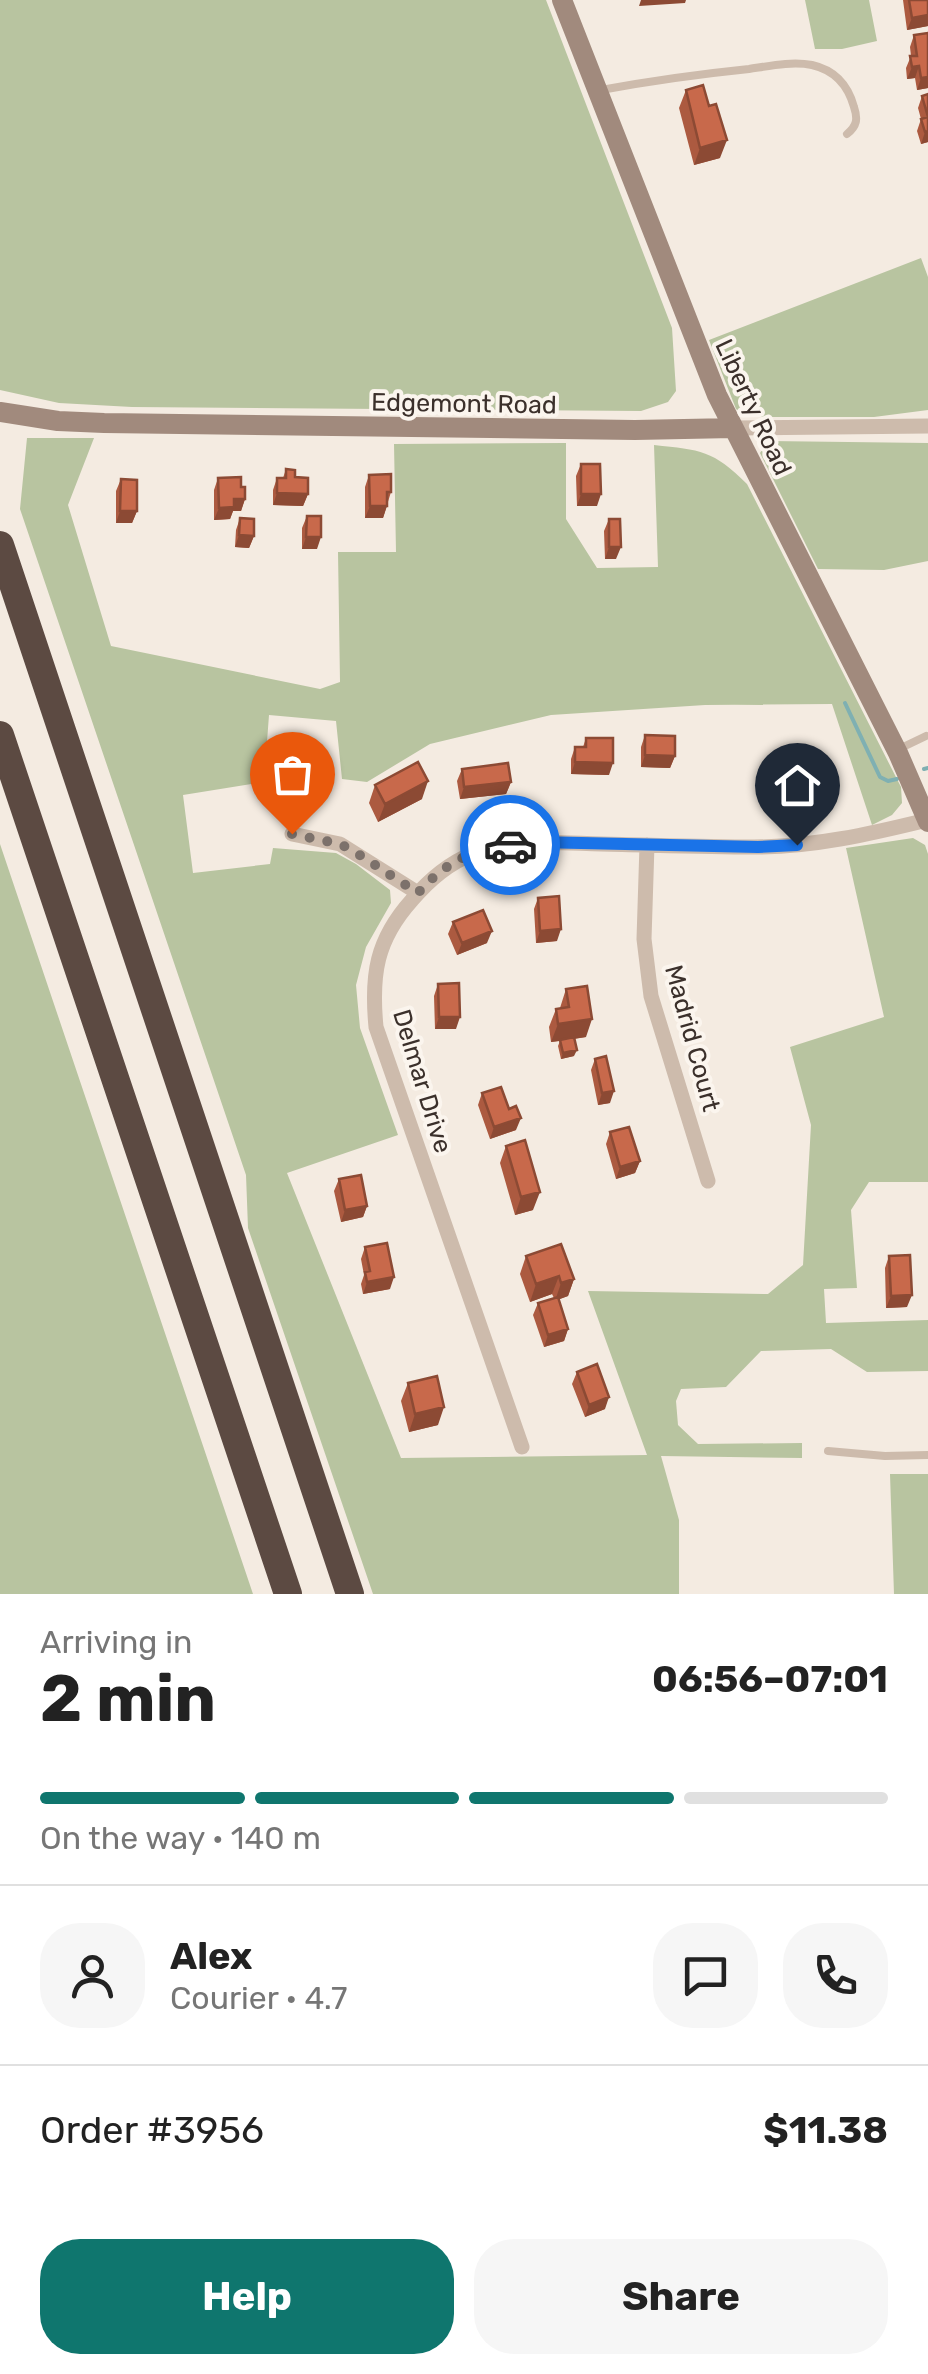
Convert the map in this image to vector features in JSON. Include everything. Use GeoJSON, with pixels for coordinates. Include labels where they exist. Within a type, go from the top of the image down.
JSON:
{"type":"FeatureCollection","features":[{"type":"Feature","properties":{"kind":"highway"},"geometry":{"type":"LineString","coordinates":[[0,545],[350,1594]]}},
{"type":"Feature","properties":{"kind":"highway"},"geometry":{"type":"LineString","coordinates":[[0,735],[288,1594]]}},
{"type":"Feature","properties":{"kind":"street","name":"Liberty Road"},"geometry":{"type":"LineString","coordinates":[[562,0],[717,395],[928,821]]}},
{"type":"Feature","properties":{"kind":"street","name":"Edgemont Road"},"geometry":{"type":"LineString","coordinates":[[0,412],[58,421],[104,422],[635,430],[928,426]]}},
{"type":"Feature","properties":{"kind":"street","name":"Delmar Drive"},"geometry":{"type":"LineString","coordinates":[[522,1447],[376,1027],[372,991],[380,954],[398,916],[430,878],[472,854],[499,846],[537,842],[797,845],[928,821]]}},
{"type":"Feature","properties":{"kind":"street"},"geometry":{"type":"LineString","coordinates":[[292,834],[340,844],[418,893]]}},
{"type":"Feature","properties":{"kind":"street","name":"Madrid Court"},"geometry":{"type":"LineString","coordinates":[[647,845],[644,939],[648,977],[708,1181]]}},
{"type":"Feature","properties":{"kind":"lane"},"geometry":{"type":"LineString","coordinates":[[597,91],[690,75],[810,65],[836,76],[848,92],[856,122],[847,134]]}},
{"type":"Feature","properties":{"kind":"lane"},"geometry":{"type":"LineString","coordinates":[[896,750],[926,736]]}},
{"type":"Feature","properties":{"kind":"lane"},"geometry":{"type":"LineString","coordinates":[[828,1452],[928,1455]]}},
{"type":"Feature","properties":{"kind":"green space"},"geometry":{"type":"Polygon","coordinates":[[[0,0],[546,0],[672,328],[676,391],[668,402],[641,411],[132,407],[59,403],[0,390],[0,0]]]}},
{"type":"Feature","properties":{"kind":"green space"},"geometry":{"type":"Polygon","coordinates":[[[805,0],[869,0],[877,41],[842,49],[815,49],[805,0]]]}},
{"type":"Feature","properties":{"kind":"green space"},"geometry":{"type":"Polygon","coordinates":[[[921,258],[928,277],[928,410],[874,417],[747,417],[736,409],[709,340],[921,258]]]}},
{"type":"Feature","properties":{"kind":"green space"},"geometry":{"type":"Polygon","coordinates":[[[27,438],[94,438],[68,505],[111,646],[320,689],[340,682],[338,552],[396,552],[394,444],[566,443],[566,519],[597,568],[658,567],[654,445],[684,448],[715,458],[747,484],[901,787],[902,803],[892,815],[872,825],[832,704],[705,705],[551,715],[430,744],[367,782],[342,779],[336,721],[269,715],[264,782],[183,795],[193,873],[270,864],[273,848],[336,853],[390,890],[391,903],[366,947],[356,985],[360,1028],[398,1135],[287,1173],[401,1458],[647,1455],[588,1291],[768,1294],[803,1265],[811,1125],[790,1047],[884,1017],[846,848],[913,838],[925,845],[928,1182],[869,1182],[851,1210],[857,1288],[824,1289],[826,1323],[928,1320],[928,1371],[867,1372],[831,1349],[761,1351],[726,1387],[681,1389],[676,1401],[678,1425],[698,1444],[802,1443],[802,1458],[661,1456],[679,1520],[679,1594],[373,1594],[248,1228],[246,1175],[20,509],[27,438]]]}},
{"type":"Feature","properties":{"kind":"green space"},"geometry":{"type":"Polygon","coordinates":[[[768,441],[928,443],[928,561],[884,570],[818,569],[760,453],[768,441]]]}},
{"type":"Feature","properties":{"kind":"green space"},"geometry":{"type":"Polygon","coordinates":[[[0,844],[253,1594],[0,1594],[0,844]]]}},
{"type":"Feature","properties":{"kind":"green space"},"geometry":{"type":"Polygon","coordinates":[[[890,1474],[928,1474],[928,1594],[894,1594],[890,1474]]]}},
{"type":"Feature","properties":{"kind":"building"},"geometry":{"type":"Polygon","coordinates":[[[909,0],[928,0],[928,15],[912,18],[909,0]]]}},
{"type":"Feature","properties":{"kind":"building"},"geometry":{"type":"Polygon","coordinates":[[[928,33],[928,77],[921,78],[919,66],[912,67],[910,56],[917,56],[914,35],[928,33]]]}},
{"type":"Feature","properties":{"kind":"building"},"geometry":{"type":"Polygon","coordinates":[[[703,85],[709,106],[716,104],[727,140],[700,148],[686,90],[703,85]]]}},
{"type":"Feature","properties":{"kind":"building"},"geometry":{"type":"Polygon","coordinates":[[[928,94],[928,117],[922,96],[928,94]]]}},
{"type":"Feature","properties":{"kind":"building"},"geometry":{"type":"Polygon","coordinates":[[[928,117],[928,131],[925,132],[921,119],[928,117]]]}},
{"type":"Feature","properties":{"kind":"building"},"geometry":{"type":"Polygon","coordinates":[[[581,464],[600,464],[601,494],[581,494],[581,464]]]}},
{"type":"Feature","properties":{"kind":"building"},"geometry":{"type":"Polygon","coordinates":[[[286,469],[295,470],[295,477],[308,478],[308,494],[277,493],[277,478],[286,478],[286,469]]]}},
{"type":"Feature","properties":{"kind":"building"},"geometry":{"type":"Polygon","coordinates":[[[391,474],[387,506],[370,506],[369,475],[391,474]]]}},
{"type":"Feature","properties":{"kind":"building"},"geometry":{"type":"Polygon","coordinates":[[[241,477],[245,499],[234,499],[234,507],[219,508],[218,478],[241,477]]]}},
{"type":"Feature","properties":{"kind":"building"},"geometry":{"type":"Polygon","coordinates":[[[121,479],[137,480],[137,511],[120,511],[121,479]]]}},
{"type":"Feature","properties":{"kind":"building"},"geometry":{"type":"Polygon","coordinates":[[[307,516],[321,516],[321,537],[306,537],[307,516]]]}},
{"type":"Feature","properties":{"kind":"building"},"geometry":{"type":"Polygon","coordinates":[[[240,518],[254,519],[254,536],[239,535],[240,518]]]}},
{"type":"Feature","properties":{"kind":"building"},"geometry":{"type":"Polygon","coordinates":[[[609,519],[620,519],[621,547],[609,547],[609,519]]]}},
{"type":"Feature","properties":{"kind":"building"},"geometry":{"type":"Polygon","coordinates":[[[645,735],[675,736],[675,756],[645,755],[645,735]]]}},
{"type":"Feature","properties":{"kind":"building"},"geometry":{"type":"Polygon","coordinates":[[[586,738],[613,738],[613,763],[575,762],[575,747],[586,747],[586,738]]]}},
{"type":"Feature","properties":{"kind":"building"},"geometry":{"type":"Polygon","coordinates":[[[418,762],[428,781],[385,804],[375,785],[418,762]]]}},
{"type":"Feature","properties":{"kind":"building"},"geometry":{"type":"Polygon","coordinates":[[[508,763],[511,782],[464,787],[462,769],[508,763]]]}},
{"type":"Feature","properties":{"kind":"building"},"geometry":{"type":"Polygon","coordinates":[[[559,896],[561,929],[540,931],[538,898],[559,896]]]}},
{"type":"Feature","properties":{"kind":"building"},"geometry":{"type":"Polygon","coordinates":[[[483,910],[492,931],[462,943],[453,922],[483,910]]]}},
{"type":"Feature","properties":{"kind":"building"},"geometry":{"type":"Polygon","coordinates":[[[459,983],[460,1017],[439,1017],[438,984],[459,983]]]}},
{"type":"Feature","properties":{"kind":"building"},"geometry":{"type":"Polygon","coordinates":[[[587,986],[592,1019],[558,1024],[556,1009],[569,1007],[566,989],[587,986]]]}},
{"type":"Feature","properties":{"kind":"building"},"geometry":{"type":"Polygon","coordinates":[[[574,1037],[577,1050],[563,1053],[560,1040],[574,1037]]]}},
{"type":"Feature","properties":{"kind":"building"},"geometry":{"type":"Polygon","coordinates":[[[606,1056],[614,1091],[602,1093],[595,1059],[606,1056]]]}},
{"type":"Feature","properties":{"kind":"building"},"geometry":{"type":"Polygon","coordinates":[[[501,1087],[509,1109],[516,1106],[521,1118],[494,1127],[482,1093],[501,1087]]]}},
{"type":"Feature","properties":{"kind":"building"},"geometry":{"type":"Polygon","coordinates":[[[629,1127],[640,1161],[620,1167],[610,1132],[629,1127]]]}},
{"type":"Feature","properties":{"kind":"building"},"geometry":{"type":"Polygon","coordinates":[[[525,1140],[540,1192],[521,1197],[506,1146],[525,1140]]]}},
{"type":"Feature","properties":{"kind":"building"},"geometry":{"type":"Polygon","coordinates":[[[361,1175],[367,1206],[345,1210],[339,1179],[361,1175]]]}},
{"type":"Feature","properties":{"kind":"building"},"geometry":{"type":"Polygon","coordinates":[[[387,1243],[394,1277],[367,1282],[365,1272],[370,1271],[365,1247],[387,1243]]]}},
{"type":"Feature","properties":{"kind":"building"},"geometry":{"type":"Polygon","coordinates":[[[561,1244],[574,1279],[561,1283],[559,1276],[536,1284],[526,1256],[561,1244]]]}},
{"type":"Feature","properties":{"kind":"building"},"geometry":{"type":"Polygon","coordinates":[[[910,1255],[912,1295],[891,1296],[889,1256],[910,1255]]]}},
{"type":"Feature","properties":{"kind":"building"},"geometry":{"type":"Polygon","coordinates":[[[558,1297],[568,1329],[548,1335],[538,1303],[558,1297]]]}},
{"type":"Feature","properties":{"kind":"building"},"geometry":{"type":"Polygon","coordinates":[[[597,1364],[609,1397],[589,1405],[577,1372],[597,1364]]]}},
{"type":"Feature","properties":{"kind":"building"},"geometry":{"type":"Polygon","coordinates":[[[437,1376],[444,1407],[415,1414],[408,1383],[437,1376]]]}},
{"type":"Feature","properties":{"kind":"waterway"},"geometry":{"type":"LineString","coordinates":[[845,703],[880,777],[888,781],[897,779]]}},
{"type":"Feature","properties":{"kind":"waterway"},"geometry":{"type":"LineString","coordinates":[[924,769],[928,768]]}},
{"type":"Feature","properties":{"kind":"way so far"},"geometry":{"type":"LineString","coordinates":[[292,834],[340,844],[418,893],[446,867],[472,854],[510,845]]}},
{"type":"Feature","properties":{"kind":"route"},"geometry":{"type":"LineString","coordinates":[[510,845],[537,842],[797,845]]}}]}
